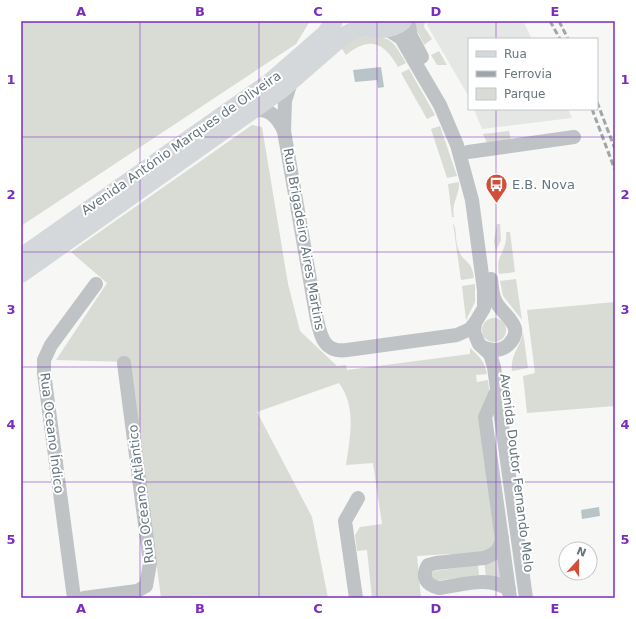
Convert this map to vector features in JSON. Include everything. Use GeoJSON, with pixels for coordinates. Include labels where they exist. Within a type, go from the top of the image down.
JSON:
{"type":"FeatureCollection","features":[{"type":"Feature","properties":{"kind":"main road","name":"Avenida António Marques de Oliveira"},"geometry":{"type":"LineString","coordinates":[[21,274],[261,103],[325,34],[334,21]]}},
{"type":"Feature","properties":{"kind":"main road"},"geometry":{"type":"LineString","coordinates":[[261,103],[291,82],[343,36],[359,28],[363,24],[387,29],[403,21]]}},
{"type":"Feature","properties":{"kind":"main road","name":"Avenida António Marques de Oliveira"},"geometry":{"type":"LineString","coordinates":[[21,257],[261,103]]}},
{"type":"Feature","properties":{"kind":"street"},"geometry":{"type":"LineString","coordinates":[[408,21],[411,36],[450,108],[468,152],[479,191],[493,294],[498,306],[510,318],[514,330],[513,337],[504,348],[498,350],[482,346],[457,335]]}},
{"type":"Feature","properties":{"kind":"street","name":"Avenida Doutor Fernando Melo"},"geometry":{"type":"LineString","coordinates":[[387,29],[401,38],[440,105],[457,145],[466,175],[476,227],[484,290],[484,304],[474,332],[482,346],[493,360],[526,598]]}},
{"type":"Feature","properties":{"kind":"street","name":"Rua Brigadeiro Aires Martins"},"geometry":{"type":"LineString","coordinates":[[284,131],[285,101],[291,82]]}},
{"type":"Feature","properties":{"kind":"street","name":"Rua Brigadeiro Aires Martins"},"geometry":{"type":"LineString","coordinates":[[261,103],[281,123],[284,131],[321,336],[329,347],[335,350],[350,350],[457,335]]}},
{"type":"Feature","properties":{"kind":"street"},"geometry":{"type":"LineString","coordinates":[[468,152],[574,137]]}},
{"type":"Feature","properties":{"kind":"street","name":"Rua Oceano Índico"},"geometry":{"type":"LineString","coordinates":[[74,598],[44,360],[51,345],[96,284]]}},
{"type":"Feature","properties":{"kind":"street"},"geometry":{"type":"LineString","coordinates":[[457,335],[470,329],[478,319],[493,310],[505,313]]}},
{"type":"Feature","properties":{"kind":"street","name":"Avenida Doutor Fernando Melo"},"geometry":{"type":"LineString","coordinates":[[504,348],[504,367],[534,598]]}},
{"type":"Feature","properties":{"kind":"street","name":"Rua Oceano Atlântico"},"geometry":{"type":"LineString","coordinates":[[84,598],[137,591],[146,586],[150,572],[124,363]]}},
{"type":"Feature","properties":{"kind":"street","name":"Avenida Doutor Fernando Melo"},"geometry":{"type":"LineString","coordinates":[[497,390],[486,417],[510,594]]}},
{"type":"Feature","properties":{"kind":"street"},"geometry":{"type":"LineString","coordinates":[[356,598],[345,521],[358,498]]}},
{"type":"Feature","properties":{"kind":"street"},"geometry":{"type":"LineString","coordinates":[[502,537],[500,547],[491,555],[484,558],[428,565],[424,576],[426,583],[439,588],[489,581],[502,585],[510,594]]}},
{"type":"Feature","properties":{"kind":"shaded area"},"geometry":{"type":"Polygon","coordinates":[[[429,21],[523,21],[532,38],[468,38],[468,95],[427,25],[429,21]]]}},
{"type":"Feature","properties":{"kind":"shaded area"},"geometry":{"type":"Polygon","coordinates":[[[381,67],[384,87],[378,88],[377,80],[355,82],[353,70],[381,67]]]}},
{"type":"Feature","properties":{"kind":"shaded area"},"geometry":{"type":"Polygon","coordinates":[[[474,110],[568,110],[572,118],[482,129],[474,110]]]}},
{"type":"Feature","properties":{"kind":"shaded area"},"geometry":{"type":"Polygon","coordinates":[[[599,507],[600,516],[582,519],[581,510],[599,507]]]}},
{"type":"Feature","properties":{"kind":"green space"},"geometry":{"type":"Polygon","coordinates":[[[21,21],[310,21],[296,44],[21,226],[21,21]]]}},
{"type":"Feature","properties":{"kind":"green space"},"geometry":{"type":"Polygon","coordinates":[[[415,21],[425,21],[424,27],[432,39],[424,45],[415,26],[415,21]]]}},
{"type":"Feature","properties":{"kind":"green space"},"geometry":{"type":"Polygon","coordinates":[[[360,36],[378,37],[388,40],[396,47],[406,63],[398,67],[387,52],[376,44],[362,45],[346,55],[340,46],[360,36]]]}},
{"type":"Feature","properties":{"kind":"green space"},"geometry":{"type":"Polygon","coordinates":[[[439,51],[447,65],[437,65],[431,55],[439,51]]]}},
{"type":"Feature","properties":{"kind":"green space"},"geometry":{"type":"Polygon","coordinates":[[[409,69],[435,115],[427,119],[401,73],[409,69]]]}},
{"type":"Feature","properties":{"kind":"green space"},"geometry":{"type":"Polygon","coordinates":[[[252,125],[262,127],[288,284],[300,331],[337,366],[346,365],[347,370],[470,354],[470,348],[485,366],[487,374],[476,375],[477,382],[488,380],[499,536],[493,550],[454,558],[449,554],[417,556],[421,598],[372,598],[367,550],[357,551],[355,535],[360,527],[382,524],[373,463],[346,465],[351,422],[348,402],[339,383],[257,412],[312,517],[328,598],[161,598],[130,362],[56,360],[107,283],[71,252],[252,125]]]}},
{"type":"Feature","properties":{"kind":"green space"},"geometry":{"type":"Polygon","coordinates":[[[440,126],[457,176],[447,178],[431,129],[440,126]]]}},
{"type":"Feature","properties":{"kind":"green space"},"geometry":{"type":"Polygon","coordinates":[[[509,131],[511,140],[487,143],[483,134],[509,131]]]}},
{"type":"Feature","properties":{"kind":"green space"},"geometry":{"type":"Polygon","coordinates":[[[459,182],[453,212],[454,217],[452,217],[448,184],[459,182]]]}},
{"type":"Feature","properties":{"kind":"green space"},"geometry":{"type":"Polygon","coordinates":[[[453,223],[460,253],[471,267],[474,278],[461,280],[453,223]]]}},
{"type":"Feature","properties":{"kind":"green space"},"geometry":{"type":"Polygon","coordinates":[[[497,224],[500,224],[501,240],[496,251],[494,241],[497,224]]]}},
{"type":"Feature","properties":{"kind":"green space"},"geometry":{"type":"Polygon","coordinates":[[[506,232],[510,232],[515,272],[499,274],[499,261],[505,244],[506,232]]]}},
{"type":"Feature","properties":{"kind":"green space"},"geometry":{"type":"Polygon","coordinates":[[[516,279],[522,320],[503,296],[500,281],[516,279]]]}},
{"type":"Feature","properties":{"kind":"green space"},"geometry":{"type":"Polygon","coordinates":[[[475,284],[475,302],[466,320],[462,286],[475,284]]]}},
{"type":"Feature","properties":{"kind":"green space"},"geometry":{"type":"Polygon","coordinates":[[[615,302],[615,406],[527,413],[523,376],[535,373],[527,310],[615,302]]]}},
{"type":"Feature","properties":{"kind":"green space"},"geometry":{"type":"Polygon","coordinates":[[[494,318],[503,321],[506,330],[503,339],[494,342],[485,339],[482,330],[485,321],[494,318]]]}},
{"type":"Feature","properties":{"kind":"green space"},"geometry":{"type":"Polygon","coordinates":[[[523,332],[528,368],[512,371],[514,355],[523,332]]]}},
{"type":"Feature","properties":{"kind":"green space"},"geometry":{"type":"Polygon","coordinates":[[[498,557],[505,580],[486,577],[484,561],[498,557]]]}},
{"type":"Feature","properties":{"kind":"green space"},"geometry":{"type":"Polygon","coordinates":[[[478,565],[479,575],[435,581],[433,580],[431,574],[434,571],[478,565]]]}},
{"type":"Feature","properties":{"kind":"railway"},"geometry":{"type":"LineString","coordinates":[[550,21],[559,38]]}},
{"type":"Feature","properties":{"kind":"railway"},"geometry":{"type":"LineString","coordinates":[[559,21],[568,38]]}},
{"type":"Feature","properties":{"kind":"railway"},"geometry":{"type":"LineString","coordinates":[[598,105],[615,149]]}},
{"type":"Feature","properties":{"kind":"railway"},"geometry":{"type":"LineString","coordinates":[[592,110],[615,170]]}},
{"type":"Feature","properties":{"kind":"place","name":"E.B. Nova"},"geometry":{"type":"Point","coordinates":[496,204]}}]}
